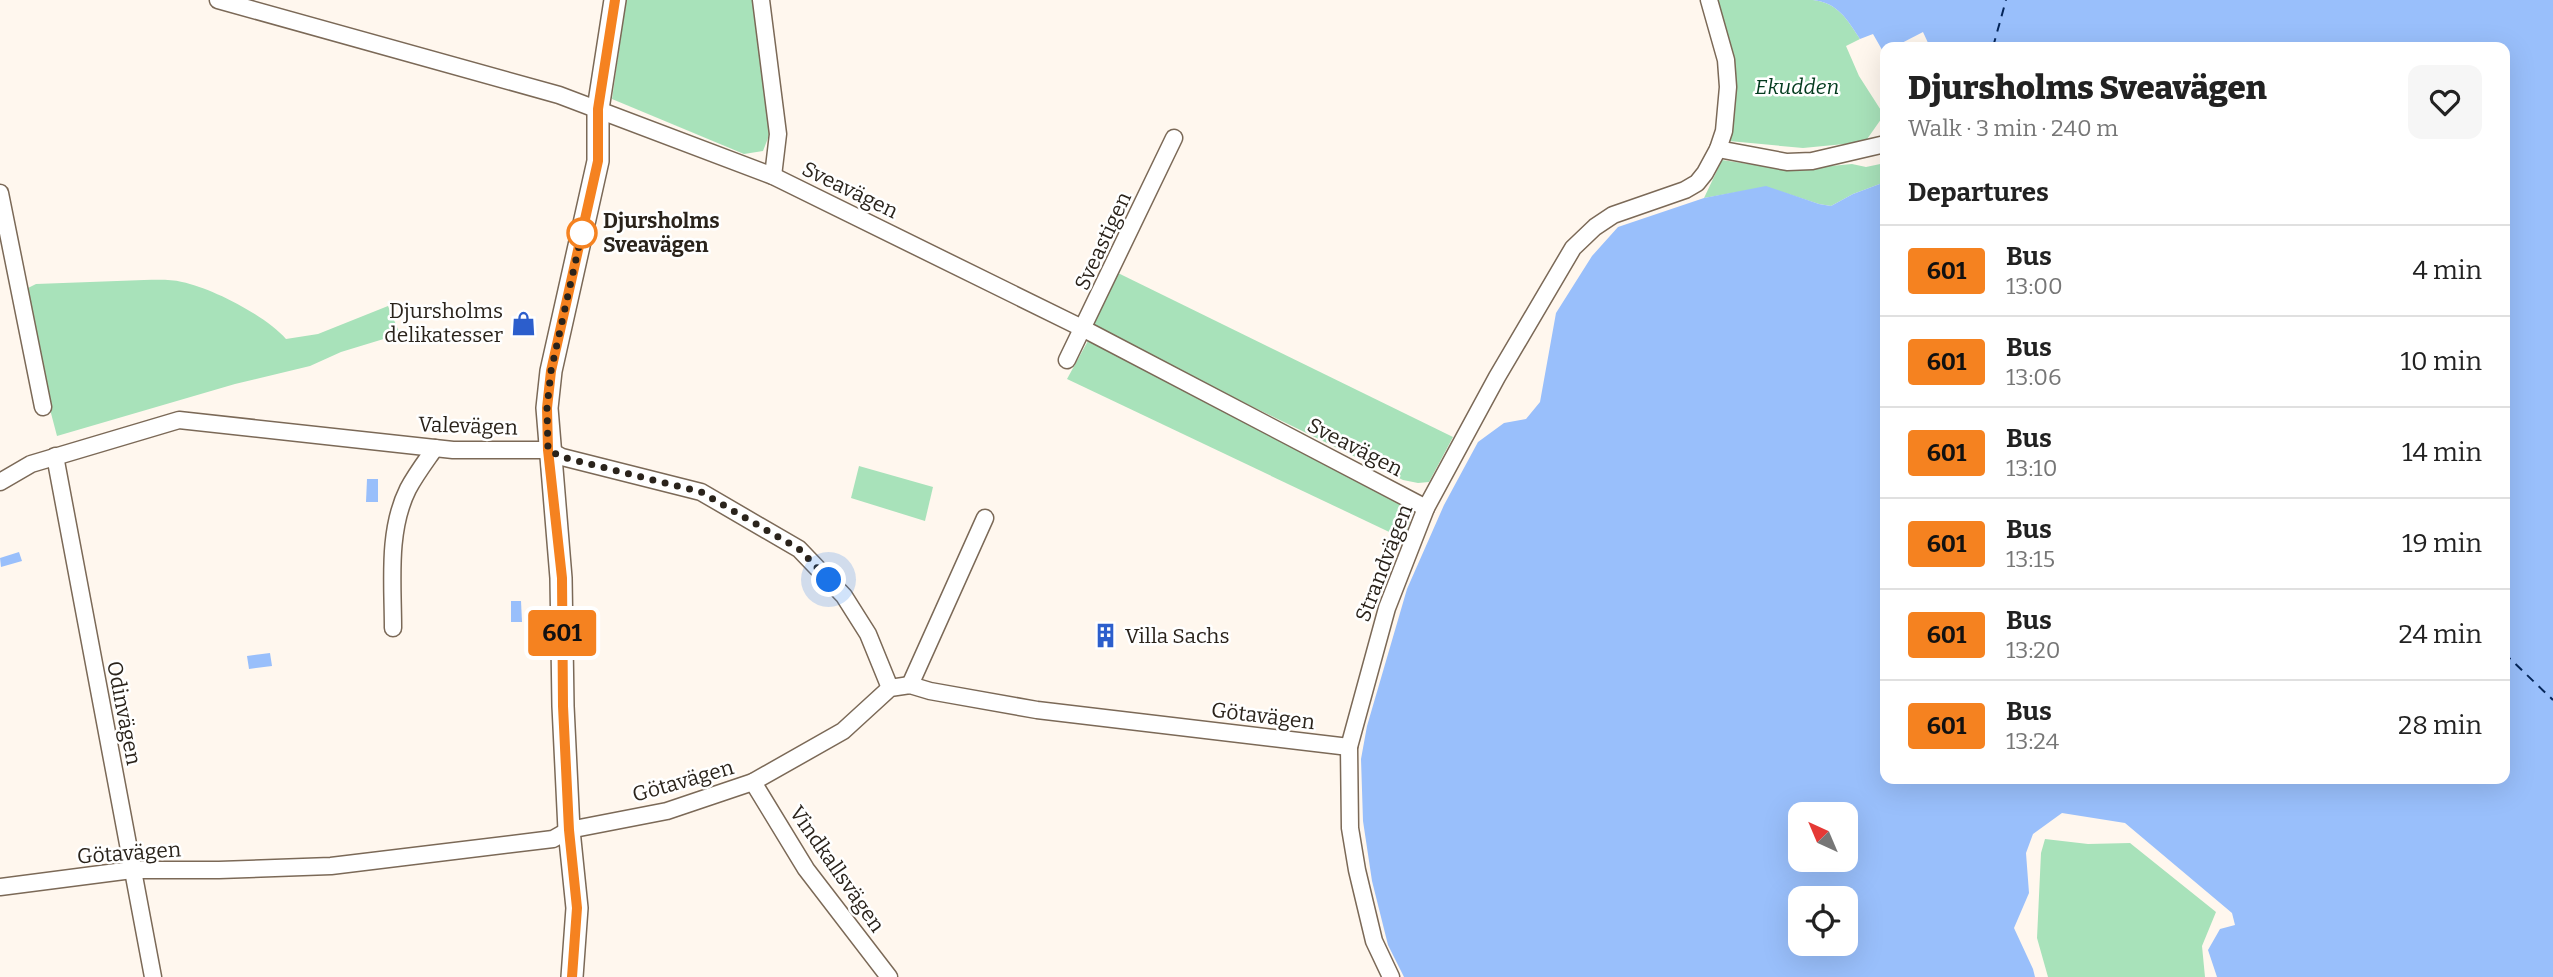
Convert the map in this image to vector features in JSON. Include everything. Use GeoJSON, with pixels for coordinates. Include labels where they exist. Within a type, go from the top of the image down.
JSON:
{"type":"FeatureCollection","features":[{"type":"Feature","properties":{"kind":"street","name":"Sveavägen"},"geometry":{"type":"LineString","coordinates":[[218,0],[502,78],[598,109],[773,176],[1084,329],[1426,508]]}},
{"type":"Feature","properties":{"kind":"street"},"geometry":{"type":"LineString","coordinates":[[572,977],[577,908],[569,830],[563,706],[562,578],[548,450],[547,408],[551,371],[598,161],[598,109],[615,0]]}},
{"type":"Feature","properties":{"kind":"street"},"geometry":{"type":"LineString","coordinates":[[761,0],[778,134],[773,176]]}},
{"type":"Feature","properties":{"kind":"street","name":"Strandvägen"},"geometry":{"type":"LineString","coordinates":[[1391,977],[1374,941],[1357,870],[1350,828],[1349,747],[1387,608],[1426,508],[1497,377],[1573,248],[1595,227],[1613,215],[1685,190],[1697,183],[1718,149],[1724,131],[1728,87],[1726,60],[1709,0]]}},
{"type":"Feature","properties":{"kind":"street","name":"Sveastigen"},"geometry":{"type":"LineString","coordinates":[[1067,360],[1174,138]]}},
{"type":"Feature","properties":{"kind":"street"},"geometry":{"type":"LineString","coordinates":[[1718,149],[1787,162],[1812,161],[1880,145]]}},
{"type":"Feature","properties":{"kind":"street"},"geometry":{"type":"LineString","coordinates":[[0,193],[43,407]]}},
{"type":"Feature","properties":{"kind":"street","name":"Valevägen"},"geometry":{"type":"LineString","coordinates":[[0,482],[31,464],[179,420],[435,448],[548,450],[562,457],[701,492],[799,549],[845,596],[868,634],[890,688]]}},
{"type":"Feature","properties":{"kind":"street"},"geometry":{"type":"LineString","coordinates":[[393,628],[393,548],[401,505],[435,448]]}},
{"type":"Feature","properties":{"kind":"street","name":"Odinvägen"},"geometry":{"type":"LineString","coordinates":[[55,456],[153,977]]}},
{"type":"Feature","properties":{"kind":"street"},"geometry":{"type":"LineString","coordinates":[[910,685],[985,519]]}},
{"type":"Feature","properties":{"kind":"street","name":"Götavägen"},"geometry":{"type":"LineString","coordinates":[[0,887],[132,870],[331,866],[553,839],[569,830],[667,811],[753,782],[843,731],[890,688],[910,685],[1037,710],[1349,747]]}},
{"type":"Feature","properties":{"kind":"street","name":"Vindkallsvägen"},"geometry":{"type":"LineString","coordinates":[[753,782],[806,869],[889,977]]}},
{"type":"Feature","properties":{"kind":"green space"},"geometry":{"type":"Polygon","coordinates":[[[626,0],[753,0],[773,125],[763,151],[744,154],[612,99],[626,0]]]}},
{"type":"Feature","properties":{"kind":"green space","name":"Ekudden"},"geometry":{"type":"Polygon","coordinates":[[[1718,0],[1822,2],[1841,13],[1860,39],[1846,46],[1859,76],[1880,109],[1880,121],[1865,142],[1803,148],[1729,141],[1736,78],[1718,0]]]}},
{"type":"Feature","properties":{"kind":"green space"},"geometry":{"type":"Polygon","coordinates":[[[1722,160],[1789,170],[1880,164],[1880,184],[1831,206],[1766,187],[1704,198],[1722,160]]]}},
{"type":"Feature","properties":{"kind":"green space"},"geometry":{"type":"Polygon","coordinates":[[[1118,273],[1453,437],[1429,482],[1403,480],[1089,327],[1118,273]]]}},
{"type":"Feature","properties":{"kind":"green space"},"geometry":{"type":"Polygon","coordinates":[[[163,280],[194,285],[238,304],[266,321],[286,339],[318,334],[388,306],[400,334],[341,352],[310,366],[235,384],[57,436],[26,299],[28,288],[36,284],[163,280]]]}},
{"type":"Feature","properties":{"kind":"green space"},"geometry":{"type":"Polygon","coordinates":[[[1089,339],[1398,497],[1413,512],[1404,539],[1067,379],[1089,339]]]}},
{"type":"Feature","properties":{"kind":"green space"},"geometry":{"type":"Polygon","coordinates":[[[859,466],[933,487],[925,521],[851,498],[859,466]]]}},
{"type":"Feature","properties":{"kind":"green space"},"geometry":{"type":"Polygon","coordinates":[[[2045,839],[2088,844],[2130,843],[2216,912],[2202,946],[2205,977],[2048,977],[2037,938],[2041,853],[2045,839]]]}},
{"type":"Feature","properties":{"kind":"water"},"geometry":{"type":"Polygon","coordinates":[[[1813,0],[2553,0],[2553,977],[2217,977],[2208,950],[2220,929],[2235,925],[2232,913],[2125,823],[2062,813],[2033,834],[2026,853],[2029,893],[2014,928],[2035,977],[1404,977],[1388,945],[1372,881],[1363,821],[1361,759],[1367,726],[1407,589],[1444,505],[1478,442],[1504,423],[1526,419],[1540,402],[1556,313],[1592,256],[1618,227],[1704,198],[1766,186],[1831,206],[1880,184],[1880,784],[2510,784],[2510,42],[1880,42],[1880,46],[1873,34],[1860,39],[1835,8],[1813,0]]]}},
{"type":"Feature","properties":{"kind":"water"},"geometry":{"type":"Polygon","coordinates":[[[367,479],[378,479],[378,502],[366,502],[367,479]]]}},
{"type":"Feature","properties":{"kind":"water"},"geometry":{"type":"Polygon","coordinates":[[[19,552],[22,561],[1,567],[0,558],[19,552]]]}},
{"type":"Feature","properties":{"kind":"water"},"geometry":{"type":"Polygon","coordinates":[[[511,601],[521,601],[522,622],[511,622],[511,601]]]}},
{"type":"Feature","properties":{"kind":"water"},"geometry":{"type":"Polygon","coordinates":[[[270,653],[272,666],[249,669],[247,656],[270,653]]]}},
{"type":"Feature","properties":{"kind":"pier"},"geometry":{"type":"Polygon","coordinates":[[[1923,32],[1928,42],[1904,42],[1923,32]]]}},
{"type":"Feature","properties":{"kind":"ferry route"},"geometry":{"type":"LineString","coordinates":[[1994,42],[2006,0]]}},
{"type":"Feature","properties":{"kind":"ferry route"},"geometry":{"type":"LineString","coordinates":[[2510,659],[2553,700]]}},
{"type":"Feature","properties":{"kind":"bus line","name":"601"},"geometry":{"type":"LineString","coordinates":[[572,977],[577,908],[569,830],[563,706],[562,578],[548,450],[547,408],[551,371],[598,161],[598,109],[615,0]]}},
{"type":"Feature","properties":{"kind":"place","name":"Djursholms Sveavägen"},"geometry":{"type":"Point","coordinates":[582,233]}},
{"type":"Feature","properties":{"kind":"place","name":"Djursholms delikatesser"},"geometry":{"type":"Point","coordinates":[523,323]}},
{"type":"Feature","properties":{"kind":"place","name":"Villa Sachs"},"geometry":{"type":"Point","coordinates":[1105,636]}},
{"type":"Feature","properties":{"kind":"route"},"geometry":{"type":"LineString","coordinates":[[582,233],[583,228],[551,371],[547,408],[548,450],[562,457],[701,492],[799,549],[829,580]]}}]}
